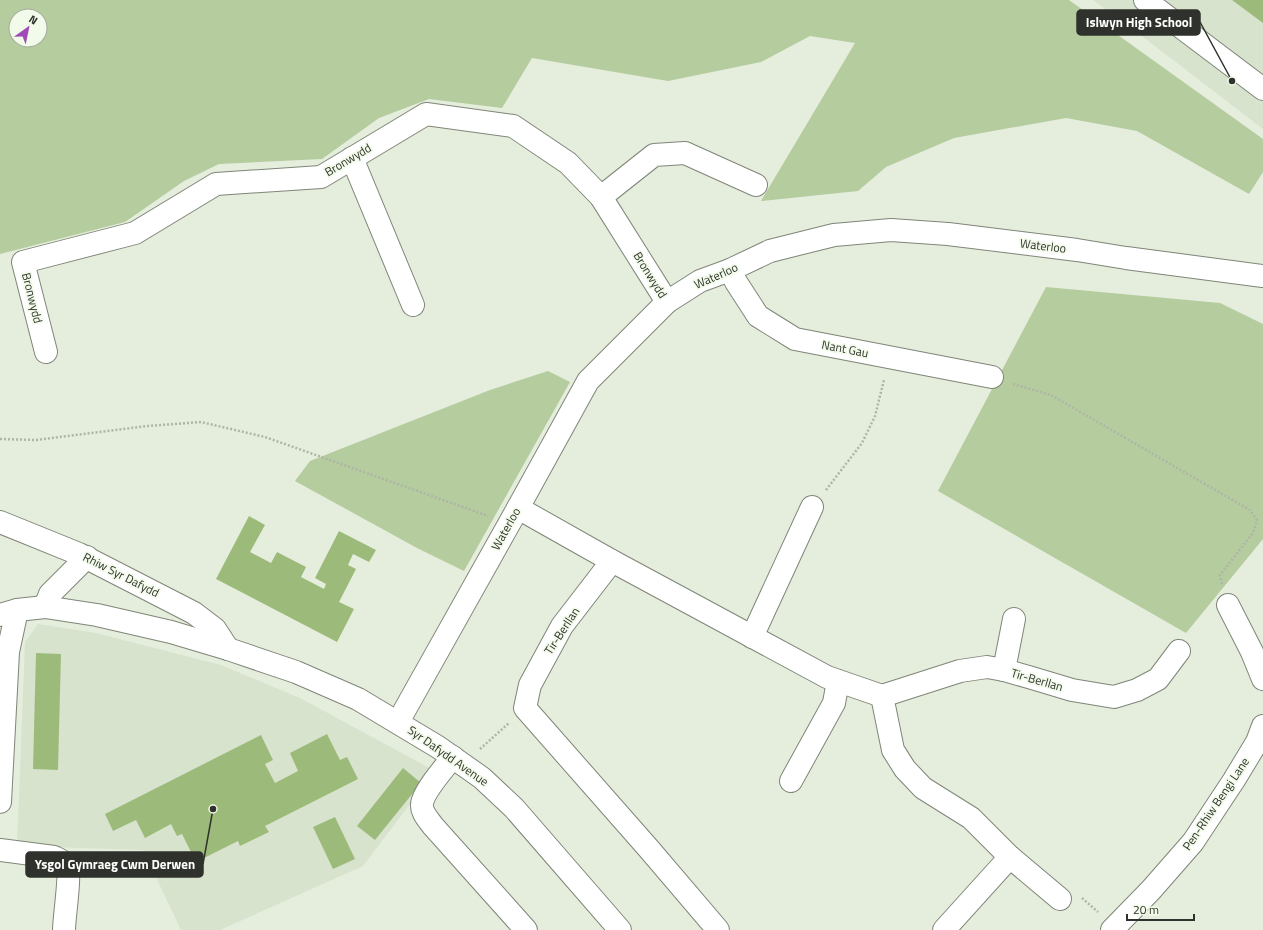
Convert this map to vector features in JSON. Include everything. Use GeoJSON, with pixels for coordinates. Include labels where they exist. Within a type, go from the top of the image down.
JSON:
{"type":"FeatureCollection","features":[{"type":"Feature","properties":{"kind":"street"},"geometry":{"type":"LineString","coordinates":[[1145,0],[1263,89]]}},
{"type":"Feature","properties":{"kind":"street","name":"Bronwydd"},"geometry":{"type":"LineString","coordinates":[[46,352],[23,262],[135,233],[216,184],[321,176],[426,114],[513,126],[568,162],[601,197],[667,302]]}},
{"type":"Feature","properties":{"kind":"street"},"geometry":{"type":"LineString","coordinates":[[601,197],[654,155],[685,153],[756,184]]}},
{"type":"Feature","properties":{"kind":"street"},"geometry":{"type":"LineString","coordinates":[[352,158],[413,305]]}},
{"type":"Feature","properties":{"kind":"street","name":"Waterloo"},"geometry":{"type":"LineString","coordinates":[[398,722],[588,381],[667,302],[700,282],[770,251],[834,236],[891,230],[956,235],[1263,276]]}},
{"type":"Feature","properties":{"kind":"street","name":"Nant Gau"},"geometry":{"type":"LineString","coordinates":[[730,270],[758,316],[795,339],[992,378]]}},
{"type":"Feature","properties":{"kind":"street"},"geometry":{"type":"LineString","coordinates":[[752,637],[812,507]]}},
{"type":"Feature","properties":{"kind":"street"},"geometry":{"type":"LineString","coordinates":[[514,516],[612,561],[827,677],[882,696],[893,750],[905,769],[923,788],[971,818],[1010,857],[1060,899]]}},
{"type":"Feature","properties":{"kind":"street","name":"Rhiw Syr Dafydd"},"geometry":{"type":"LineString","coordinates":[[0,522],[87,557],[194,613],[215,629],[228,649]]}},
{"type":"Feature","properties":{"kind":"street"},"geometry":{"type":"LineString","coordinates":[[45,607],[50,594],[87,557]]}},
{"type":"Feature","properties":{"kind":"street","name":"Tir-Berllan"},"geometry":{"type":"LineString","coordinates":[[525,708],[530,686],[562,626],[612,561]]}},
{"type":"Feature","properties":{"kind":"street"},"geometry":{"type":"LineString","coordinates":[[1228,605],[1252,652],[1263,679]]}},
{"type":"Feature","properties":{"kind":"street","name":"Syr Dafydd Avenue"},"geometry":{"type":"LineString","coordinates":[[8,612],[45,607],[105,616],[171,632],[296,672],[358,699],[398,722],[482,778],[514,808],[620,930]]}},
{"type":"Feature","properties":{"kind":"street"},"geometry":{"type":"LineString","coordinates":[[0,802],[8,652],[8,612]]}},
{"type":"Feature","properties":{"kind":"street"},"geometry":{"type":"LineString","coordinates":[[1004,670],[1014,619]]}},
{"type":"Feature","properties":{"kind":"street","name":"Tir-Berllan"},"geometry":{"type":"LineString","coordinates":[[882,696],[960,671],[987,667],[1004,670],[1072,690],[1114,697],[1137,690],[1158,679],[1179,651]]}},
{"type":"Feature","properties":{"kind":"street"},"geometry":{"type":"LineString","coordinates":[[791,780],[834,703],[838,681]]}},
{"type":"Feature","properties":{"kind":"street"},"geometry":{"type":"LineString","coordinates":[[525,708],[649,848],[718,930]]}},
{"type":"Feature","properties":{"kind":"street","name":"Pen-Rhiw Bengi Lane"},"geometry":{"type":"LineString","coordinates":[[1114,928],[1151,890],[1193,842],[1257,742],[1263,726]]}},
{"type":"Feature","properties":{"kind":"street"},"geometry":{"type":"LineString","coordinates":[[460,762],[426,793],[422,804],[424,813],[433,826],[526,930]]}},
{"type":"Feature","properties":{"kind":"street"},"geometry":{"type":"LineString","coordinates":[[0,850],[54,857],[62,861],[67,866],[68,876],[64,930]]}},
{"type":"Feature","properties":{"kind":"street"},"geometry":{"type":"LineString","coordinates":[[944,930],[1010,857]]}},
{"type":"Feature","properties":{"kind":"path"},"geometry":{"type":"LineString","coordinates":[[812,507],[862,443],[875,416],[890,358]]}},
{"type":"Feature","properties":{"kind":"path"},"geometry":{"type":"LineString","coordinates":[[992,378],[1051,395],[1250,510],[1257,520],[1253,533],[1220,575],[1228,605]]}},
{"type":"Feature","properties":{"kind":"path"},"geometry":{"type":"LineString","coordinates":[[0,438],[36,440],[148,426],[201,422],[266,437],[514,516]]}},
{"type":"Feature","properties":{"kind":"path"},"geometry":{"type":"LineString","coordinates":[[460,762],[481,748],[525,708]]}},
{"type":"Feature","properties":{"kind":"path"},"geometry":{"type":"LineString","coordinates":[[1060,899],[1076,893],[1114,928]]}},
{"type":"Feature","properties":{"kind":"shaded area"},"geometry":{"type":"Polygon","coordinates":[[[1093,0],[1263,0],[1263,129],[1138,33],[1093,0]]]}},
{"type":"Feature","properties":{"kind":"shaded area"},"geometry":{"type":"Polygon","coordinates":[[[38,624],[96,633],[221,665],[300,698],[435,771],[363,866],[220,930],[181,930],[143,850],[17,846],[25,642],[38,624]]]}},
{"type":"Feature","properties":{"kind":"green space"},"geometry":{"type":"Polygon","coordinates":[[[0,0],[1069,0],[1263,139],[1263,172],[1249,194],[1137,131],[1066,118],[954,138],[886,167],[858,191],[761,201],[855,43],[810,36],[761,62],[668,81],[532,58],[502,108],[429,99],[379,118],[322,159],[219,164],[184,181],[125,222],[0,254],[0,0]]]}},
{"type":"Feature","properties":{"kind":"green space"},"geometry":{"type":"Polygon","coordinates":[[[1046,287],[1220,303],[1263,324],[1263,539],[1186,633],[938,491],[1046,287]]]}},
{"type":"Feature","properties":{"kind":"green space"},"geometry":{"type":"Polygon","coordinates":[[[548,371],[570,382],[464,571],[417,548],[295,481],[310,461],[490,390],[548,371]]]}},
{"type":"Feature","properties":{"kind":"building"},"geometry":{"type":"Polygon","coordinates":[[[1232,0],[1263,0],[1263,23],[1232,0]]]}},
{"type":"Feature","properties":{"kind":"building"},"geometry":{"type":"Polygon","coordinates":[[[249,516],[265,525],[250,552],[271,563],[277,552],[306,567],[301,577],[324,589],[326,584],[315,578],[339,531],[376,550],[369,562],[353,554],[348,565],[356,569],[339,602],[354,609],[337,642],[216,579],[249,516]]]}},
{"type":"Feature","properties":{"kind":"building"},"geometry":{"type":"Polygon","coordinates":[[[36,653],[61,654],[58,770],[33,769],[36,653]]]}},
{"type":"Feature","properties":{"kind":"building"},"geometry":{"type":"Polygon","coordinates":[[[327,734],[340,760],[347,757],[358,779],[265,826],[269,832],[240,846],[238,841],[196,862],[182,834],[177,836],[171,824],[145,838],[136,820],[113,831],[105,814],[261,735],[273,760],[265,764],[275,783],[298,771],[290,753],[327,734]]]}},
{"type":"Feature","properties":{"kind":"building"},"geometry":{"type":"Polygon","coordinates":[[[403,768],[421,783],[375,840],[357,826],[403,768]]]}},
{"type":"Feature","properties":{"kind":"building"},"geometry":{"type":"Polygon","coordinates":[[[335,817],[355,859],[333,869],[313,827],[335,817]]]}},
{"type":"Feature","properties":{"kind":"place","name":"Islwyn High School"},"geometry":{"type":"Point","coordinates":[1232,81]}},
{"type":"Feature","properties":{"kind":"place","name":"Ysgol Gymraeg Cwm Derwen"},"geometry":{"type":"Point","coordinates":[213,809]}}]}
